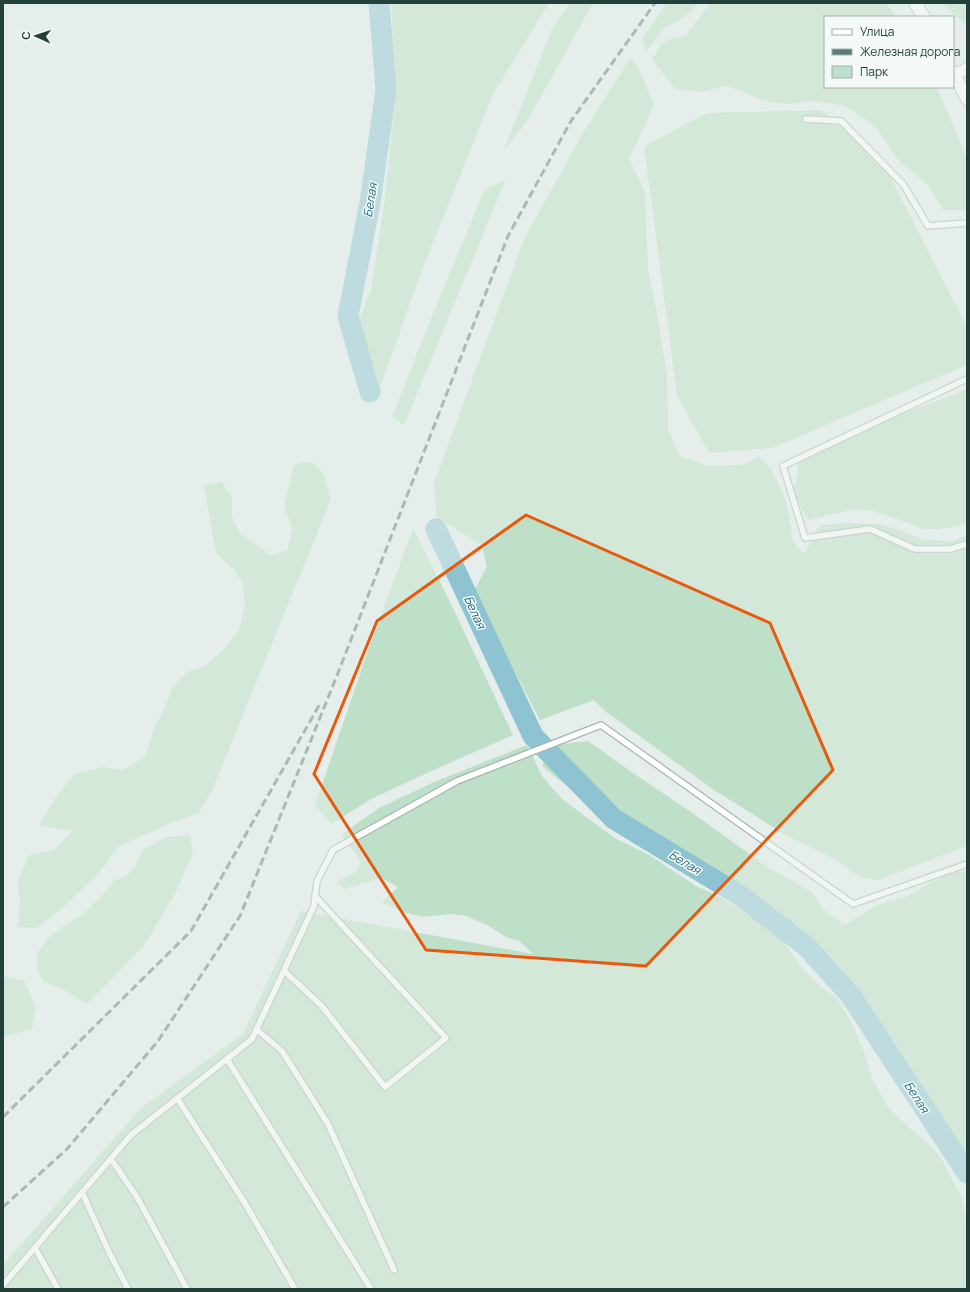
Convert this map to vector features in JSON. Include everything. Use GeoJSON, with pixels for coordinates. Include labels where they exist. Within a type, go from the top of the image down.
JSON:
{"type":"FeatureCollection","features":[{"type":"Feature","properties":{"kind":"main road"},"geometry":{"type":"LineString","coordinates":[[915,3],[923,16]]}},
{"type":"Feature","properties":{"kind":"main road"},"geometry":{"type":"LineString","coordinates":[[954,74],[967,99]]}},
{"type":"Feature","properties":{"kind":"street"},"geometry":{"type":"LineString","coordinates":[[954,74],[967,68]]}},
{"type":"Feature","properties":{"kind":"lane"},"geometry":{"type":"LineString","coordinates":[[806,119],[841,121],[903,184],[928,226],[967,223]]}},
{"type":"Feature","properties":{"kind":"lane"},"geometry":{"type":"LineString","coordinates":[[967,379],[783,466],[805,538],[870,529],[915,549],[950,549],[967,544]]}},
{"type":"Feature","properties":{"kind":"lane"},"geometry":{"type":"LineString","coordinates":[[3,1285],[131,1135],[252,1038],[314,906],[317,881],[333,850],[457,781],[601,724],[854,904],[967,864]]}},
{"type":"Feature","properties":{"kind":"lane"},"geometry":{"type":"LineString","coordinates":[[284,970],[321,1005],[385,1087],[446,1038],[315,896]]}},
{"type":"Feature","properties":{"kind":"lane"},"geometry":{"type":"LineString","coordinates":[[256,1029],[282,1051],[328,1124],[394,1270]]}},
{"type":"Feature","properties":{"kind":"lane"},"geometry":{"type":"LineString","coordinates":[[227,1058],[371,1289]]}},
{"type":"Feature","properties":{"kind":"lane"},"geometry":{"type":"LineString","coordinates":[[177,1098],[243,1200],[296,1289]]}},
{"type":"Feature","properties":{"kind":"lane"},"geometry":{"type":"LineString","coordinates":[[110,1159],[137,1197],[187,1289]]}},
{"type":"Feature","properties":{"kind":"lane"},"geometry":{"type":"LineString","coordinates":[[82,1192],[108,1250],[128,1289]]}},
{"type":"Feature","properties":{"kind":"lane"},"geometry":{"type":"LineString","coordinates":[[35,1248],[58,1289]]}},
{"type":"Feature","properties":{"kind":"highlighted area"},"geometry":{"type":"Polygon","coordinates":[[[526,515],[770,623],[833,770],[646,966],[426,950],[314,774],[377,621],[526,515]]]}},
{"type":"Feature","properties":{"kind":"green space"},"geometry":{"type":"Polygon","coordinates":[[[391,3],[549,3],[493,94],[425,262],[380,387],[359,320],[371,290],[384,207],[396,93],[391,3]]]}},
{"type":"Feature","properties":{"kind":"green space"},"geometry":{"type":"Polygon","coordinates":[[[569,3],[593,3],[528,120],[503,152],[551,31],[569,3]]]}},
{"type":"Feature","properties":{"kind":"green space"},"geometry":{"type":"Polygon","coordinates":[[[667,3],[698,3],[686,16],[664,28],[646,52],[642,38],[667,3]]]}},
{"type":"Feature","properties":{"kind":"green space"},"geometry":{"type":"Polygon","coordinates":[[[710,3],[887,3],[895,16],[824,16],[824,88],[936,88],[967,159],[967,210],[943,210],[928,185],[898,160],[877,128],[843,105],[812,101],[787,104],[764,101],[742,91],[726,86],[703,92],[675,89],[652,59],[662,44],[671,39],[686,35],[710,3]]]}},
{"type":"Feature","properties":{"kind":"green space"},"geometry":{"type":"Polygon","coordinates":[[[942,3],[967,3],[967,25],[961,21],[942,3]]]}},
{"type":"Feature","properties":{"kind":"green space"},"geometry":{"type":"Polygon","coordinates":[[[631,57],[639,69],[654,105],[629,159],[645,192],[648,270],[667,375],[668,429],[680,456],[709,466],[742,465],[760,457],[772,470],[787,503],[793,542],[804,554],[815,533],[822,525],[848,523],[882,524],[925,540],[953,541],[967,535],[967,846],[878,880],[861,878],[835,859],[786,835],[714,790],[605,711],[594,700],[540,720],[476,598],[476,587],[487,567],[482,545],[437,518],[434,483],[524,239],[584,131],[631,57]]]}},
{"type":"Feature","properties":{"kind":"green space"},"geometry":{"type":"Polygon","coordinates":[[[821,110],[882,161],[967,327],[967,365],[772,448],[709,453],[677,395],[644,146],[707,113],[821,110]]]}},
{"type":"Feature","properties":{"kind":"green space"},"geometry":{"type":"Polygon","coordinates":[[[506,179],[404,425],[392,417],[428,326],[484,191],[506,179]]]}},
{"type":"Feature","properties":{"kind":"green space"},"geometry":{"type":"Polygon","coordinates":[[[967,388],[967,523],[949,528],[925,530],[873,511],[855,509],[808,520],[794,494],[799,459],[858,431],[967,388]]]}},
{"type":"Feature","properties":{"kind":"green space"},"geometry":{"type":"Polygon","coordinates":[[[312,462],[324,474],[331,499],[211,793],[198,813],[166,825],[118,847],[99,873],[67,904],[37,928],[18,927],[20,901],[18,882],[28,856],[54,850],[74,829],[65,830],[39,825],[56,797],[74,774],[103,767],[123,770],[145,757],[155,726],[165,707],[173,686],[188,672],[206,665],[226,647],[239,630],[245,604],[243,583],[234,570],[216,553],[204,486],[221,481],[232,497],[232,517],[240,534],[271,555],[288,550],[292,528],[284,506],[294,464],[312,462]]]}},
{"type":"Feature","properties":{"kind":"green space"},"geometry":{"type":"Polygon","coordinates":[[[413,528],[513,735],[371,799],[331,824],[315,805],[370,645],[413,528]]]}},
{"type":"Feature","properties":{"kind":"green space"},"geometry":{"type":"Polygon","coordinates":[[[588,741],[766,866],[812,892],[824,910],[845,925],[879,904],[908,896],[953,872],[967,871],[967,1166],[920,1094],[846,987],[803,946],[725,877],[670,848],[619,826],[542,766],[553,745],[588,741]]]}},
{"type":"Feature","properties":{"kind":"green space"},"geometry":{"type":"Polygon","coordinates":[[[527,745],[542,776],[562,799],[615,838],[649,855],[696,886],[720,897],[764,923],[785,944],[804,971],[836,998],[852,1023],[864,1052],[872,1078],[887,1106],[931,1146],[942,1160],[962,1198],[967,1224],[967,1289],[3,1289],[3,1265],[141,1108],[243,1034],[301,911],[533,954],[519,941],[508,938],[487,925],[467,916],[450,914],[423,917],[404,912],[382,903],[398,887],[382,878],[344,889],[337,882],[355,872],[361,863],[357,855],[341,835],[379,808],[434,782],[527,745]]]}},
{"type":"Feature","properties":{"kind":"green space"},"geometry":{"type":"Polygon","coordinates":[[[190,835],[193,853],[174,896],[145,944],[87,1004],[68,992],[43,981],[37,969],[37,954],[48,938],[83,914],[99,899],[115,880],[126,876],[136,865],[143,850],[167,837],[190,835]]]}},
{"type":"Feature","properties":{"kind":"green space"},"geometry":{"type":"Polygon","coordinates":[[[3,976],[24,981],[36,1007],[32,1029],[3,1037],[3,976]]]}},
{"type":"Feature","properties":{"kind":"waterway","name":"Белая"},"geometry":{"type":"LineString","coordinates":[[370,392],[348,316],[370,203],[386,90],[379,3]]}},
{"type":"Feature","properties":{"kind":"waterway","name":"Белая"},"geometry":{"type":"LineString","coordinates":[[436,529],[533,736],[614,819],[741,896],[807,947],[851,996],[967,1173]]}},
{"type":"Feature","properties":{"kind":"railway"},"geometry":{"type":"LineString","coordinates":[[3,1207],[67,1149],[158,1041],[240,916],[338,673],[508,236],[571,121],[655,3]]}},
{"type":"Feature","properties":{"kind":"railway"},"geometry":{"type":"LineString","coordinates":[[3,1117],[191,931],[321,702]]}}]}
